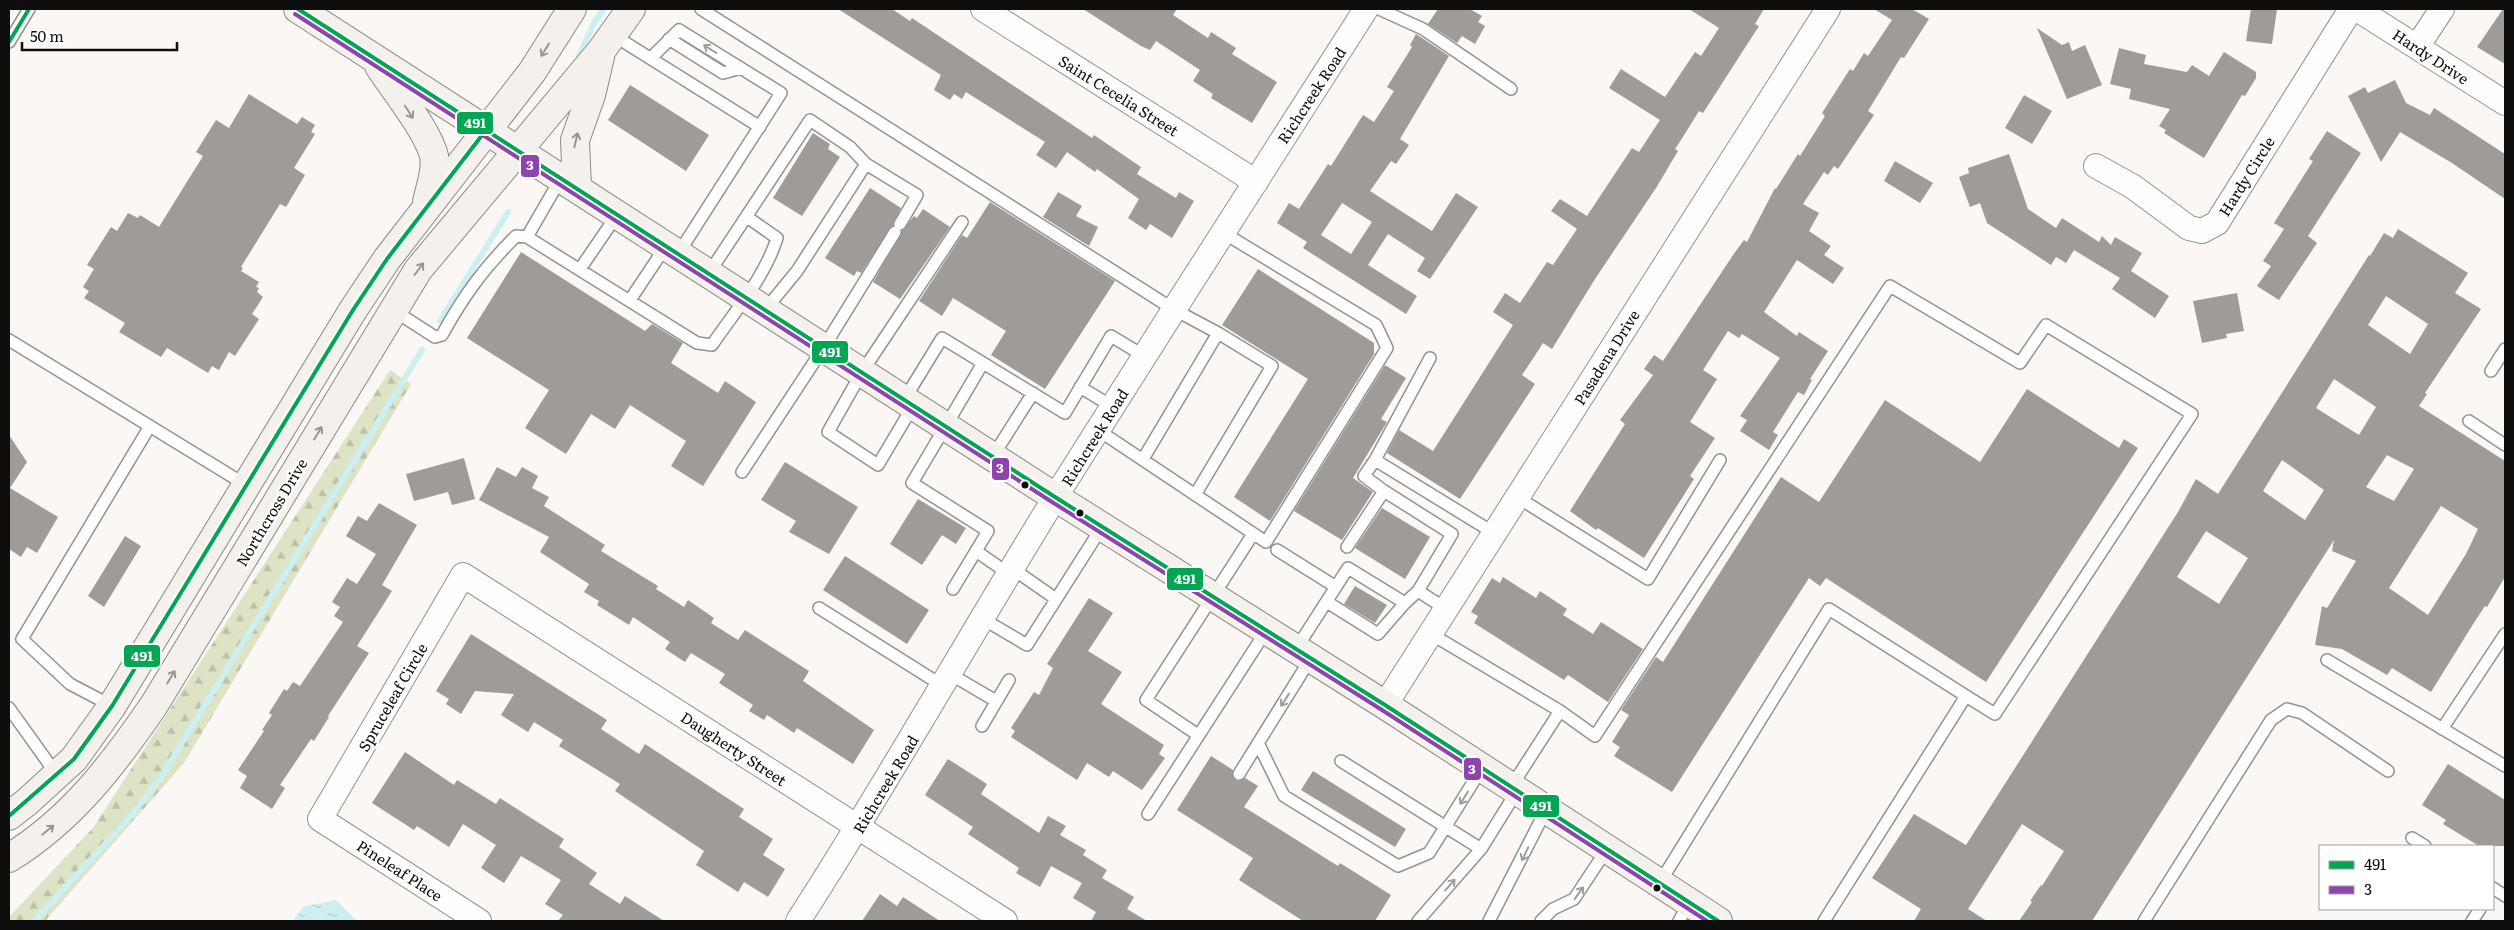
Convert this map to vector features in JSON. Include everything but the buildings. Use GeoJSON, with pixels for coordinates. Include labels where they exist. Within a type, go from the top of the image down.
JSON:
{"type":"FeatureCollection","features":[{"type":"Feature","properties":{"kind":"street"},"geometry":{"type":"LineString","coordinates":[[298,9],[1102,527],[1482,768],[1660,884],[1684,912],[1718,921]]}},
{"type":"Feature","properties":{"kind":"street"},"geometry":{"type":"LineString","coordinates":[[9,816],[74,759],[112,706],[353,310],[387,259],[532,72],[572,9]]}},
{"type":"Feature","properties":{"kind":"street","name":"Northcross Drive"},"geometry":{"type":"LineString","coordinates":[[9,858],[48,831],[97,783],[154,705],[418,270],[607,43],[631,9]]}},
{"type":"Feature","properties":{"kind":"street","name":"Saint Cecelia Street"},"geometry":{"type":"LineString","coordinates":[[983,9],[1256,182]]}},
{"type":"Feature","properties":{"kind":"street","name":"Richcreek Road"},"geometry":{"type":"LineString","coordinates":[[798,921],[859,828],[1056,497],[1173,309],[1366,9]]}},
{"type":"Feature","properties":{"kind":"street","name":"Pasadena Drive"},"geometry":{"type":"LineString","coordinates":[[1385,705],[1828,9]]}},
{"type":"Feature","properties":{"kind":"street","name":"Hardy Circle"},"geometry":{"type":"LineString","coordinates":[[2096,166],[2132,186],[2189,228],[2202,231],[2217,223],[2351,9]]}},
{"type":"Feature","properties":{"kind":"street","name":"Hardy Drive"},"geometry":{"type":"LineString","coordinates":[[2356,9],[2505,104]]}},
{"type":"Feature","properties":{"kind":"street"},"geometry":{"type":"LineString","coordinates":[[2417,47],[2442,9]]}},
{"type":"Feature","properties":{"kind":"street"},"geometry":{"type":"LineString","coordinates":[[569,183],[574,140],[607,43]]}},
{"type":"Feature","properties":{"kind":"street"},"geometry":{"type":"LineString","coordinates":[[373,56],[428,140],[434,156],[435,170],[424,213]]}},
{"type":"Feature","properties":{"kind":"street"},"geometry":{"type":"LineString","coordinates":[[246,485],[275,504]]}},
{"type":"Feature","properties":{"kind":"street","name":"Spruceleaf Circle"},"geometry":{"type":"LineString","coordinates":[[320,819],[464,575]]}},
{"type":"Feature","properties":{"kind":"street","name":"Daugherty Street"},"geometry":{"type":"LineString","coordinates":[[464,575],[1005,921]]}},
{"type":"Feature","properties":{"kind":"street"},"geometry":{"type":"LineString","coordinates":[[112,706],[154,705]]}},
{"type":"Feature","properties":{"kind":"street","name":"Pineleaf Place"},"geometry":{"type":"LineString","coordinates":[[320,819],[479,921]]}},
{"type":"Feature","properties":{"kind":"lane"},"geometry":{"type":"LineString","coordinates":[[9,42],[30,9]]}},
{"type":"Feature","properties":{"kind":"lane"},"geometry":{"type":"LineString","coordinates":[[701,9],[1173,309],[1218,333],[1272,366],[1194,494]]}},
{"type":"Feature","properties":{"kind":"lane"},"geometry":{"type":"LineString","coordinates":[[1379,9],[1423,29],[1511,89]]}},
{"type":"Feature","properties":{"kind":"lane"},"geometry":{"type":"LineString","coordinates":[[630,300],[672,250],[760,127],[781,93],[679,30],[651,58]]}},
{"type":"Feature","properties":{"kind":"lane"},"geometry":{"type":"LineString","coordinates":[[607,43],[651,58],[760,127]]}},
{"type":"Feature","properties":{"kind":"lane"},"geometry":{"type":"LineString","coordinates":[[709,274],[810,120],[850,147],[866,164],[917,195],[824,347],[742,472]]}},
{"type":"Feature","properties":{"kind":"lane"},"geometry":{"type":"LineString","coordinates":[[393,310],[435,337],[442,335],[465,294],[494,258],[516,236],[527,237],[697,343],[712,345],[755,303],[797,271],[866,164]]}},
{"type":"Feature","properties":{"kind":"lane"},"geometry":{"type":"LineString","coordinates":[[527,237],[569,183]]}},
{"type":"Feature","properties":{"kind":"lane"},"geometry":{"type":"LineString","coordinates":[[580,269],[618,214]]}},
{"type":"Feature","properties":{"kind":"lane"},"geometry":{"type":"LineString","coordinates":[[747,217],[777,238],[755,303]]}},
{"type":"Feature","properties":{"kind":"lane"},"geometry":{"type":"LineString","coordinates":[[962,222],[862,372],[828,432],[878,465],[942,338],[1065,412],[1111,336],[1144,356]]}},
{"type":"Feature","properties":{"kind":"lane"},"geometry":{"type":"LineString","coordinates":[[1098,430],[1266,542],[1387,348],[1376,325],[1222,232]]}},
{"type":"Feature","properties":{"kind":"lane"},"geometry":{"type":"LineString","coordinates":[[1430,634],[1560,711],[1595,736],[1890,286],[2020,363],[2046,325],[2192,414],[1995,714],[1828,609],[1660,884]]}},
{"type":"Feature","properties":{"kind":"lane"},"geometry":{"type":"LineString","coordinates":[[1142,459],[1218,333]]}},
{"type":"Feature","properties":{"kind":"lane"},"geometry":{"type":"LineString","coordinates":[[9,340],[246,485]]}},
{"type":"Feature","properties":{"kind":"lane"},"geometry":{"type":"LineString","coordinates":[[2491,371],[2505,349]]}},
{"type":"Feature","properties":{"kind":"lane"},"geometry":{"type":"LineString","coordinates":[[1327,602],[1378,634],[1418,590],[1452,534],[1384,491],[1364,476],[1375,460],[1430,358]]}},
{"type":"Feature","properties":{"kind":"lane"},"geometry":{"type":"LineString","coordinates":[[953,589],[988,531],[912,483],[982,362]]}},
{"type":"Feature","properties":{"kind":"lane"},"geometry":{"type":"LineString","coordinates":[[1080,387],[1113,407]]}},
{"type":"Feature","properties":{"kind":"lane"},"geometry":{"type":"LineString","coordinates":[[992,456],[1033,393]]}},
{"type":"Feature","properties":{"kind":"lane"},"geometry":{"type":"LineString","coordinates":[[2469,421],[2505,446]]}},
{"type":"Feature","properties":{"kind":"lane"},"geometry":{"type":"LineString","coordinates":[[112,706],[70,684],[22,639],[150,426]]}},
{"type":"Feature","properties":{"kind":"lane"},"geometry":{"type":"LineString","coordinates":[[1375,460],[1494,533]]}},
{"type":"Feature","properties":{"kind":"lane"},"geometry":{"type":"LineString","coordinates":[[1517,497],[1648,579],[1720,460]]}},
{"type":"Feature","properties":{"kind":"lane"},"geometry":{"type":"LineString","coordinates":[[1347,547],[1384,491]]}},
{"type":"Feature","properties":{"kind":"lane"},"geometry":{"type":"LineString","coordinates":[[983,619],[1027,644],[1102,527]]}},
{"type":"Feature","properties":{"kind":"lane"},"geometry":{"type":"LineString","coordinates":[[1198,735],[1146,700],[1254,534]]}},
{"type":"Feature","properties":{"kind":"lane"},"geometry":{"type":"LineString","coordinates":[[1277,550],[1336,587]]}},
{"type":"Feature","properties":{"kind":"lane"},"geometry":{"type":"LineString","coordinates":[[976,551],[1056,599]]}},
{"type":"Feature","properties":{"kind":"lane"},"geometry":{"type":"LineString","coordinates":[[1239,774],[1258,744],[1304,654],[1327,602],[1348,568],[1405,604]]}},
{"type":"Feature","properties":{"kind":"lane"},"geometry":{"type":"LineString","coordinates":[[1418,590],[1446,609]]}},
{"type":"Feature","properties":{"kind":"lane"},"geometry":{"type":"LineString","coordinates":[[819,608],[946,680],[996,701]]}},
{"type":"Feature","properties":{"kind":"lane"},"geometry":{"type":"LineString","coordinates":[[1148,814],[1266,630]]}},
{"type":"Feature","properties":{"kind":"lane"},"geometry":{"type":"LineString","coordinates":[[2442,729],[2505,634]]}},
{"type":"Feature","properties":{"kind":"lane"},"geometry":{"type":"LineString","coordinates":[[2327,660],[2505,766]]}},
{"type":"Feature","properties":{"kind":"lane"},"geometry":{"type":"LineString","coordinates":[[982,726],[1009,680]]}},
{"type":"Feature","properties":{"kind":"lane"},"geometry":{"type":"LineString","coordinates":[[1824,921],[1966,696]]}},
{"type":"Feature","properties":{"kind":"lane"},"geometry":{"type":"LineString","coordinates":[[9,708],[57,775]]}},
{"type":"Feature","properties":{"kind":"lane"},"geometry":{"type":"LineString","coordinates":[[2144,921],[2271,720],[2288,709],[2302,713],[2388,771]]}},
{"type":"Feature","properties":{"kind":"lane"},"geometry":{"type":"LineString","coordinates":[[1418,921],[1481,849],[1560,711]]}},
{"type":"Feature","properties":{"kind":"lane"},"geometry":{"type":"LineString","coordinates":[[1258,744],[1284,796],[1398,866],[1429,853],[1482,768]]}},
{"type":"Feature","properties":{"kind":"lane"},"geometry":{"type":"LineString","coordinates":[[1341,761],[1481,849]]}},
{"type":"Feature","properties":{"kind":"lane"},"geometry":{"type":"LineString","coordinates":[[1489,921],[1546,810]]}},
{"type":"Feature","properties":{"kind":"lane"},"geometry":{"type":"LineString","coordinates":[[2412,838],[2423,845]]}},
{"type":"Feature","properties":{"kind":"lane"},"geometry":{"type":"LineString","coordinates":[[1541,921],[1553,909],[1574,900],[1607,850]]}},
{"type":"Feature","properties":{"kind":"lane"},"geometry":{"type":"LineString","coordinates":[[2494,889],[2505,896]]}},
{"type":"Feature","properties":{"kind":"lane"},"geometry":{"type":"LineString","coordinates":[[2472,921],[2479,910]]}},
{"type":"Feature","properties":{"kind":"green space"},"geometry":{"type":"Polygon","coordinates":[[[390,370],[411,384],[184,763],[45,921],[9,921],[9,917],[93,828],[390,370]]]}},
{"type":"Feature","properties":{"kind":"water"},"geometry":{"type":"Polygon","coordinates":[[[336,900],[357,921],[293,921],[303,907],[336,900]]]}},
{"type":"Feature","properties":{"kind":"waterway"},"geometry":{"type":"LineString","coordinates":[[576,63],[594,23],[604,9]]}},
{"type":"Feature","properties":{"kind":"waterway"},"geometry":{"type":"LineString","coordinates":[[440,321],[508,212]]}},
{"type":"Feature","properties":{"kind":"waterway"},"geometry":{"type":"LineString","coordinates":[[34,921],[132,815],[161,777],[422,350]]}},
{"type":"Feature","properties":{"kind":"transit line","name":"491"},"geometry":{"type":"LineString","coordinates":[[9,42],[29,9]]}},
{"type":"Feature","properties":{"kind":"transit line","name":"491"},"geometry":{"type":"LineString","coordinates":[[298,9],[1055,497],[1385,705],[1718,921]]}},
{"type":"Feature","properties":{"kind":"transit line","name":"3"},"geometry":{"type":"LineString","coordinates":[[295,14],[1052,502],[1382,710],[1707,921]]}},
{"type":"Feature","properties":{"kind":"transit line","name":"491"},"geometry":{"type":"LineString","coordinates":[[9,816],[74,759],[112,706],[353,310],[387,259],[486,130]]}}]}
